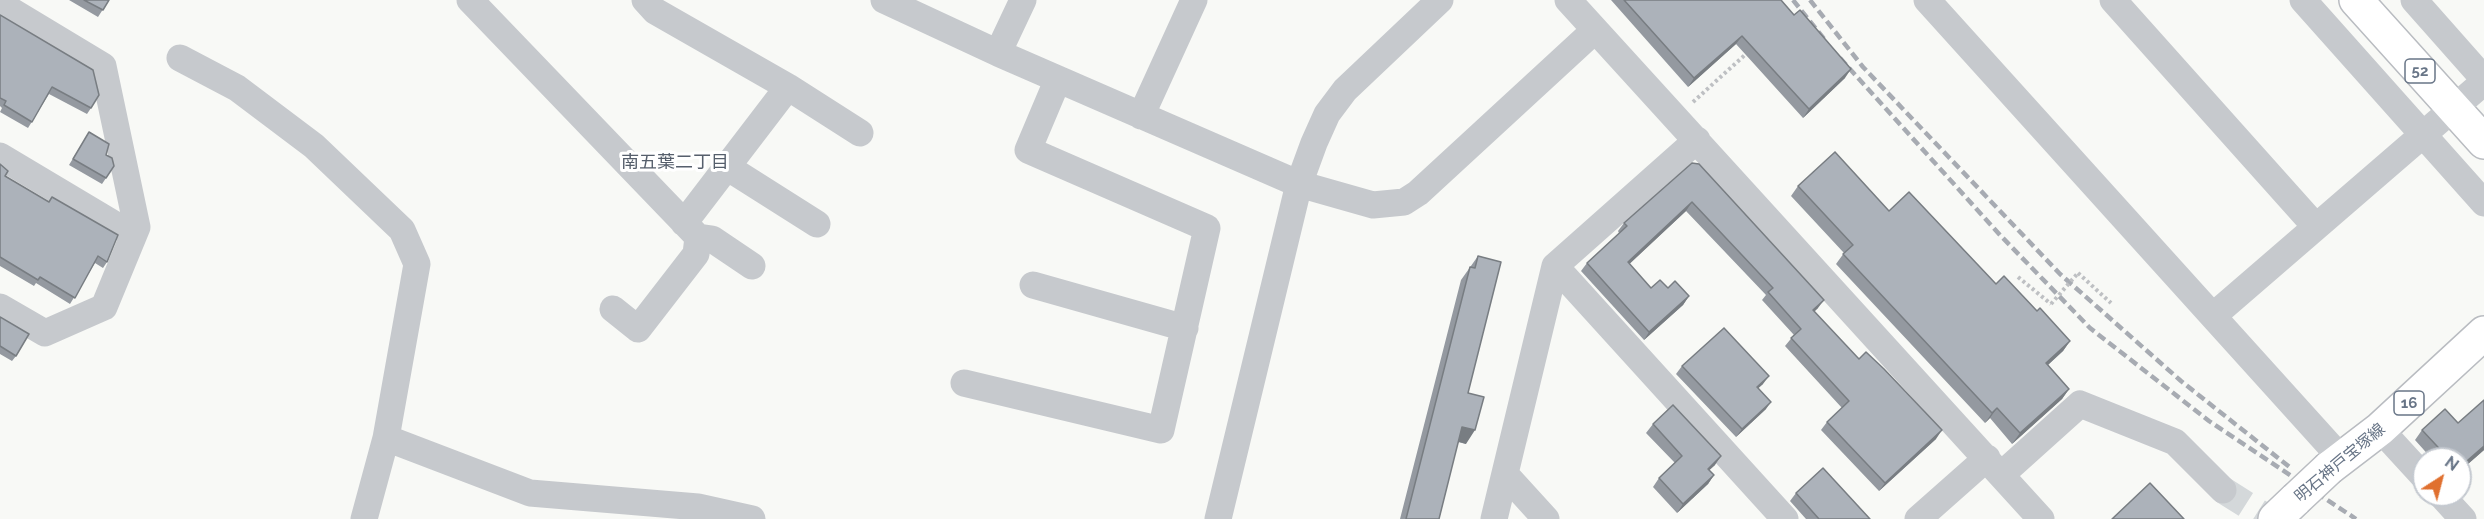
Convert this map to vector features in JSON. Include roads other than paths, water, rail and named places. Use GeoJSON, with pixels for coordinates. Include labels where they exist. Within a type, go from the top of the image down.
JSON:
{"type":"FeatureCollection","features":[{"type":"Feature","properties":{"kind":"main road","name":"52"},"geometry":{"type":"LineString","coordinates":[[2356,0],[2484,142]]}},
{"type":"Feature","properties":{"kind":"main road","name":"明石神戸宝塚線"},"geometry":{"type":"LineString","coordinates":[[2286,509],[2335,463],[2380,429],[2484,333]]}},
{"type":"Feature","properties":{"kind":"street"},"geometry":{"type":"LineString","coordinates":[[470,0],[691,230],[712,239],[752,266]]}},
{"type":"Feature","properties":{"kind":"street"},"geometry":{"type":"LineString","coordinates":[[645,0],[655,10],[788,87],[860,133]]}},
{"type":"Feature","properties":{"kind":"street"},"geometry":{"type":"LineString","coordinates":[[884,0],[998,53],[1299,184],[1372,206],[1404,202],[1434,179],[1595,30]]}},
{"type":"Feature","properties":{"kind":"street"},"geometry":{"type":"LineString","coordinates":[[998,53],[1023,0]]}},
{"type":"Feature","properties":{"kind":"street"},"geometry":{"type":"LineString","coordinates":[[1141,116],[1194,0]]}},
{"type":"Feature","properties":{"kind":"street"},"geometry":{"type":"LineString","coordinates":[[1218,519],[1299,184],[1328,114],[1345,90],[1440,0]]}},
{"type":"Feature","properties":{"kind":"street"},"geometry":{"type":"LineString","coordinates":[[1568,0],[2041,519]]}},
{"type":"Feature","properties":{"kind":"street"},"geometry":{"type":"LineString","coordinates":[[1927,0],[2213,316],[2335,463]]}},
{"type":"Feature","properties":{"kind":"street"},"geometry":{"type":"LineString","coordinates":[[2113,0],[2316,227]]}},
{"type":"Feature","properties":{"kind":"street"},"geometry":{"type":"LineString","coordinates":[[2303,0],[2484,203]]}},
{"type":"Feature","properties":{"kind":"street"},"geometry":{"type":"LineString","coordinates":[[2213,316],[2484,81],[2414,0]]}},
{"type":"Feature","properties":{"kind":"street"},"geometry":{"type":"LineString","coordinates":[[0,4],[103,66],[137,227],[104,307],[45,333],[0,307]]}},
{"type":"Feature","properties":{"kind":"street"},"geometry":{"type":"LineString","coordinates":[[180,58],[237,88],[314,146],[402,230],[417,264],[386,438],[364,519]]}},
{"type":"Feature","properties":{"kind":"street"},"geometry":{"type":"LineString","coordinates":[[964,383],[1161,430],[1207,228],[1028,150],[1058,79]]}},
{"type":"Feature","properties":{"kind":"street"},"geometry":{"type":"LineString","coordinates":[[613,309],[638,329],[696,254],[691,230],[727,167],[788,87]]}},
{"type":"Feature","properties":{"kind":"street"},"geometry":{"type":"LineString","coordinates":[[1494,519],[1555,266],[1697,140]]}},
{"type":"Feature","properties":{"kind":"street"},"geometry":{"type":"LineString","coordinates":[[0,156],[119,226],[137,227]]}},
{"type":"Feature","properties":{"kind":"street"},"geometry":{"type":"LineString","coordinates":[[727,167],[817,224]]}},
{"type":"Feature","properties":{"kind":"street"},"geometry":{"type":"LineString","coordinates":[[1555,266],[1785,519]]}},
{"type":"Feature","properties":{"kind":"street"},"geometry":{"type":"LineString","coordinates":[[1033,285],[1185,328]]}},
{"type":"Feature","properties":{"kind":"street"},"geometry":{"type":"LineString","coordinates":[[1918,519],[2080,404],[2175,442],[2223,489]]}},
{"type":"Feature","properties":{"kind":"street"},"geometry":{"type":"LineString","coordinates":[[2380,429],[2412,464]]}},
{"type":"Feature","properties":{"kind":"street"},"geometry":{"type":"LineString","coordinates":[[386,438],[530,493],[698,507],[752,519]]}},
{"type":"Feature","properties":{"kind":"street"},"geometry":{"type":"LineString","coordinates":[[1505,474],[1546,519]]}},
{"type":"Feature","properties":{"kind":"street"},"geometry":{"type":"LineString","coordinates":[[2452,507],[2463,519]]}},
{"type":"Feature","properties":{"kind":"tunnel"},"geometry":{"type":"LineString","coordinates":[[2223,490],[2269,519]]}},
{"type":"Feature","properties":{"kind":"railway"},"geometry":{"type":"LineString","coordinates":[[1793,0],[1825,40]]}},
{"type":"Feature","properties":{"kind":"railway"},"geometry":{"type":"LineString","coordinates":[[1810,0],[1863,67],[2060,274],[2181,381],[2292,469]]}},
{"type":"Feature","properties":{"kind":"railway"},"geometry":{"type":"LineString","coordinates":[[1840,58],[2000,235],[2090,328],[2209,421],[2356,519]]}},
{"type":"Feature","properties":{"kind":"district","name":"南五葉二丁目"},"geometry":{"type":"Point","coordinates":[675,163]}}]}
